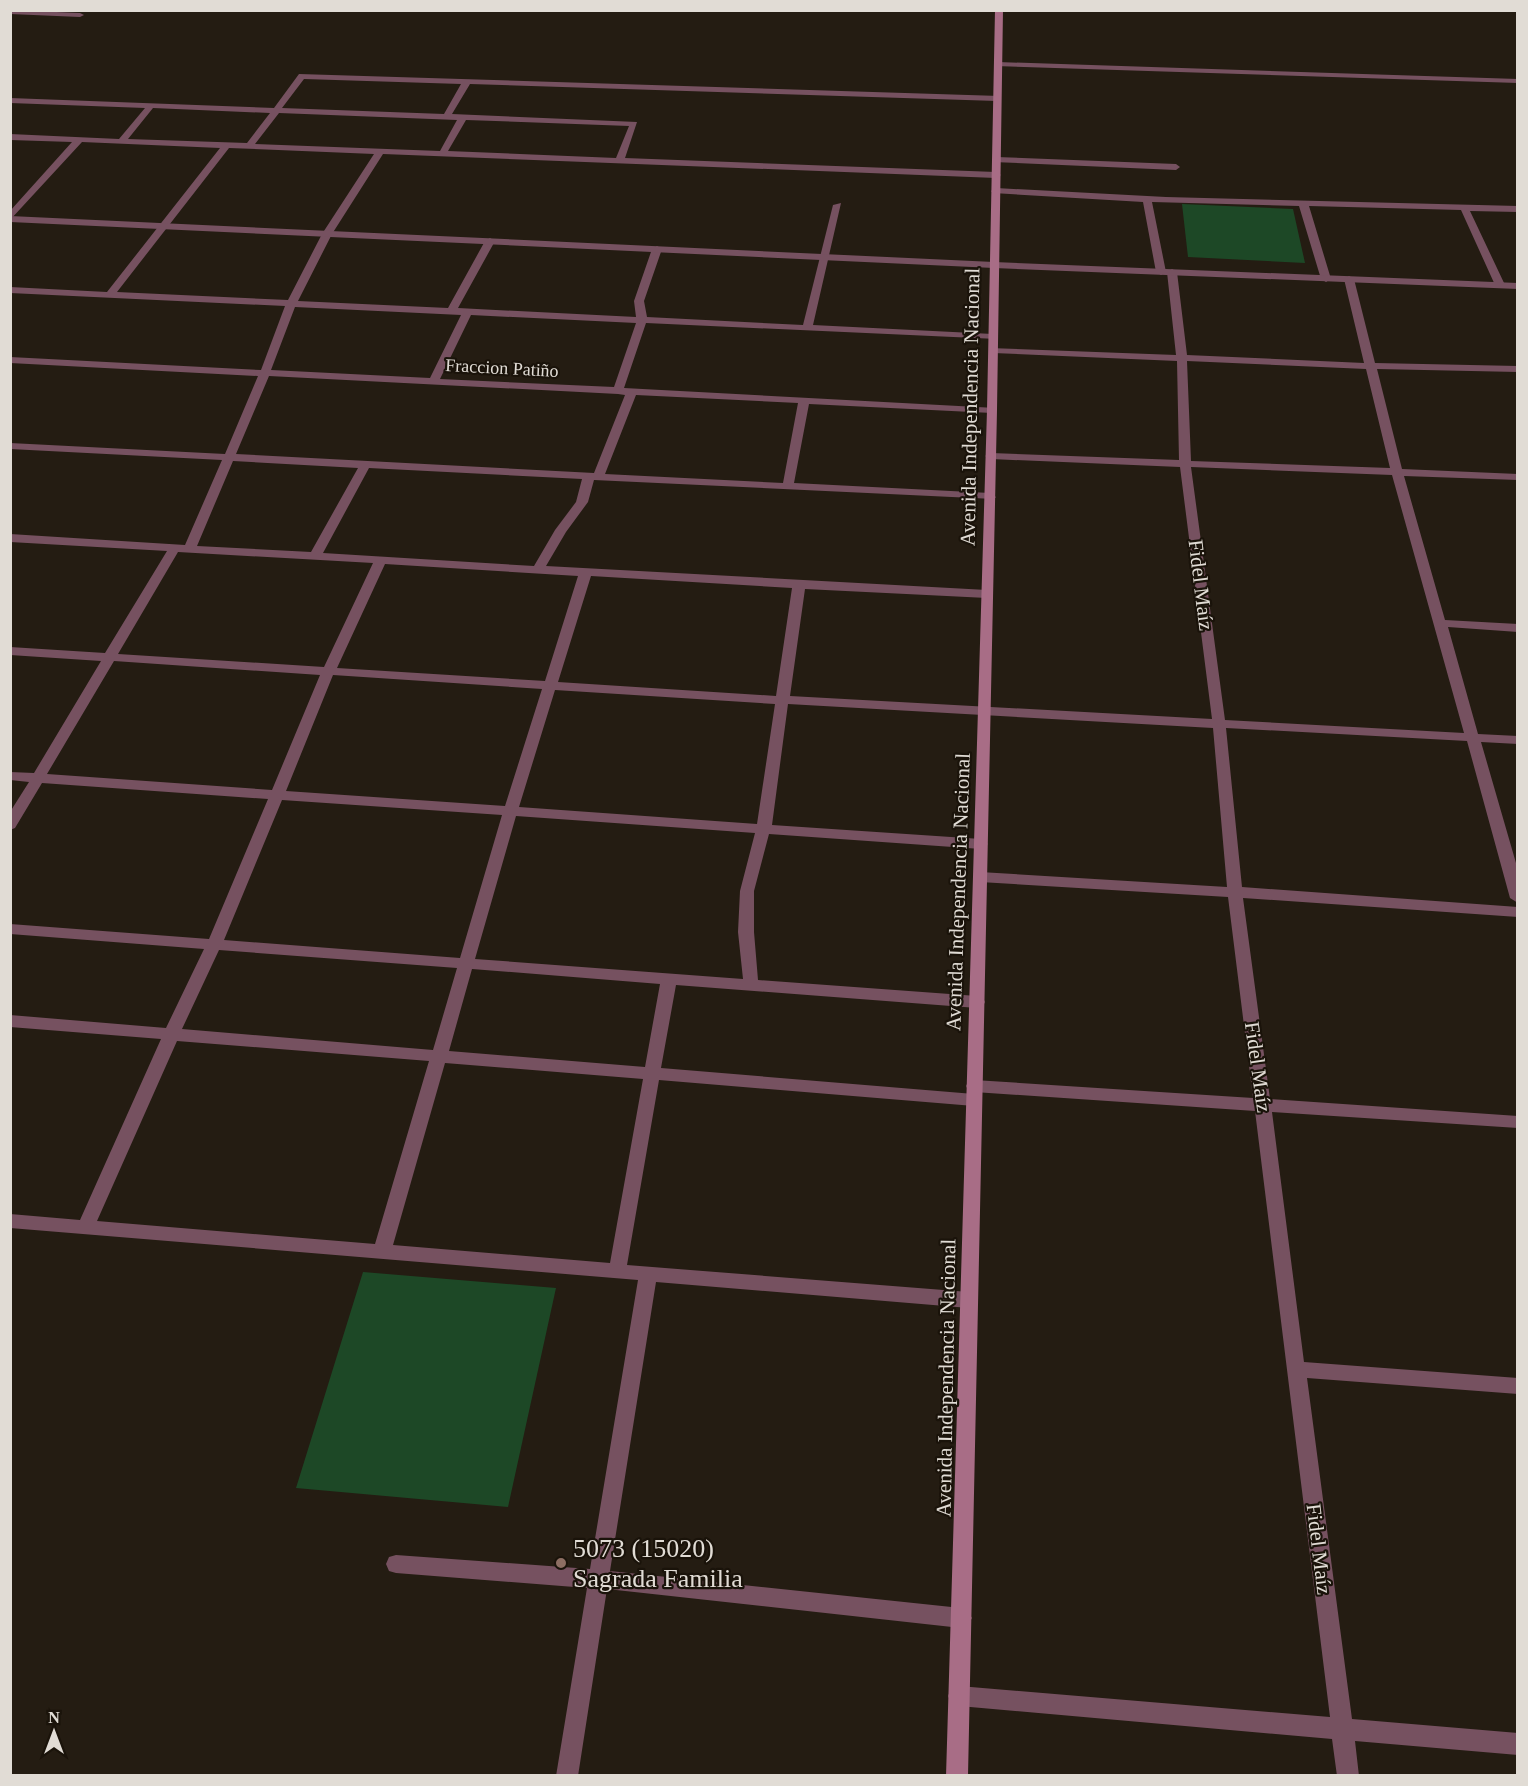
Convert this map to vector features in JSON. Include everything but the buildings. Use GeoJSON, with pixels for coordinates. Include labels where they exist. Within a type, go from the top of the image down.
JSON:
{"type":"FeatureCollection","features":[{"type":"Feature","properties":{"kind":"main road","name":"Avenida Independencia Nacional"},"geometry":{"type":"LineString","coordinates":[[957,1776],[991,456],[999,10]]}},
{"type":"Feature","properties":{"kind":"street"},"geometry":{"type":"LineString","coordinates":[[10,12],[80,15]]}},
{"type":"Feature","properties":{"kind":"street"},"geometry":{"type":"LineString","coordinates":[[998,64],[1518,81]]}},
{"type":"Feature","properties":{"kind":"street"},"geometry":{"type":"LineString","coordinates":[[250,146],[302,76],[997,98]]}},
{"type":"Feature","properties":{"kind":"street"},"geometry":{"type":"LineString","coordinates":[[447,117],[467,81]]}},
{"type":"Feature","properties":{"kind":"street"},"geometry":{"type":"LineString","coordinates":[[10,100],[634,124],[620,160]]}},
{"type":"Feature","properties":{"kind":"street"},"geometry":{"type":"LineString","coordinates":[[122,141],[152,104]]}},
{"type":"Feature","properties":{"kind":"street"},"geometry":{"type":"LineString","coordinates":[[443,153],[463,117]]}},
{"type":"Feature","properties":{"kind":"street"},"geometry":{"type":"LineString","coordinates":[[10,137],[996,175]]}},
{"type":"Feature","properties":{"kind":"street"},"geometry":{"type":"LineString","coordinates":[[10,218],[79,140]]}},
{"type":"Feature","properties":{"kind":"street"},"geometry":{"type":"LineString","coordinates":[[110,294],[227,145]]}},
{"type":"Feature","properties":{"kind":"street"},"geometry":{"type":"LineString","coordinates":[[190,548],[265,373],[292,303],[327,234],[380,151]]}},
{"type":"Feature","properties":{"kind":"street"},"geometry":{"type":"LineString","coordinates":[[996,160],[1176,167]]}},
{"type":"Feature","properties":{"kind":"street"},"geometry":{"type":"LineString","coordinates":[[996,191],[1518,209]]}},
{"type":"Feature","properties":{"kind":"street","name":"Fidel Maíz"},"geometry":{"type":"LineString","coordinates":[[1147,198],[1167,272],[1182,358],[1185,464],[1219,724],[1235,891],[1348,1776]]}},
{"type":"Feature","properties":{"kind":"street"},"geometry":{"type":"LineString","coordinates":[[1302,202],[1308,213],[1326,279]]}},
{"type":"Feature","properties":{"kind":"street"},"geometry":{"type":"LineString","coordinates":[[807,328],[838,205]]}},
{"type":"Feature","properties":{"kind":"street"},"geometry":{"type":"LineString","coordinates":[[1464,207],[1500,285]]}},
{"type":"Feature","properties":{"kind":"street"},"geometry":{"type":"LineString","coordinates":[[10,218],[994,265],[1518,286]]}},
{"type":"Feature","properties":{"kind":"street"},"geometry":{"type":"LineString","coordinates":[[452,310],[490,241]]}},
{"type":"Feature","properties":{"kind":"street"},"geometry":{"type":"LineString","coordinates":[[618,391],[642,320],[639,301],[657,249]]}},
{"type":"Feature","properties":{"kind":"street"},"geometry":{"type":"LineString","coordinates":[[1349,279],[1397,472],[1518,898]]}},
{"type":"Feature","properties":{"kind":"street"},"geometry":{"type":"LineString","coordinates":[[10,290],[807,328],[1182,358],[1370,366],[1518,369]]}},
{"type":"Feature","properties":{"kind":"street"},"geometry":{"type":"LineString","coordinates":[[434,381],[468,311]]}},
{"type":"Feature","properties":{"kind":"street","name":"Fraccion Patiño"},"geometry":{"type":"LineString","coordinates":[[10,360],[992,410]]}},
{"type":"Feature","properties":{"kind":"street"},"geometry":{"type":"LineString","coordinates":[[538,568],[561,530],[579,508],[632,391]]}},
{"type":"Feature","properties":{"kind":"street"},"geometry":{"type":"LineString","coordinates":[[788,487],[804,400]]}},
{"type":"Feature","properties":{"kind":"street"},"geometry":{"type":"LineString","coordinates":[[10,446],[990,497]]}},
{"type":"Feature","properties":{"kind":"street"},"geometry":{"type":"LineString","coordinates":[[991,456],[1518,477]]}},
{"type":"Feature","properties":{"kind":"street"},"geometry":{"type":"LineString","coordinates":[[316,555],[366,465]]}},
{"type":"Feature","properties":{"kind":"street"},"geometry":{"type":"LineString","coordinates":[[10,538],[987,594]]}},
{"type":"Feature","properties":{"kind":"street"},"geometry":{"type":"LineString","coordinates":[[10,825],[175,547]]}},
{"type":"Feature","properties":{"kind":"street"},"geometry":{"type":"LineString","coordinates":[[86,1227],[172,1033],[215,943],[329,670],[381,559]]}},
{"type":"Feature","properties":{"kind":"street"},"geometry":{"type":"LineString","coordinates":[[382,1252],[511,810],[586,571]]}},
{"type":"Feature","properties":{"kind":"street"},"geometry":{"type":"LineString","coordinates":[[750,984],[751,970],[746,932],[747,891],[764,827],[799,585]]}},
{"type":"Feature","properties":{"kind":"street"},"geometry":{"type":"LineString","coordinates":[[1440,623],[1518,628]]}},
{"type":"Feature","properties":{"kind":"street"},"geometry":{"type":"LineString","coordinates":[[10,651],[781,700],[1518,740]]}},
{"type":"Feature","properties":{"kind":"street"},"geometry":{"type":"LineString","coordinates":[[10,776],[981,844]]}},
{"type":"Feature","properties":{"kind":"street"},"geometry":{"type":"LineString","coordinates":[[980,877],[1235,891],[1518,912]]}},
{"type":"Feature","properties":{"kind":"street"},"geometry":{"type":"LineString","coordinates":[[10,929],[977,1002]]}},
{"type":"Feature","properties":{"kind":"street"},"geometry":{"type":"LineString","coordinates":[[617,1272],[669,978]]}},
{"type":"Feature","properties":{"kind":"street"},"geometry":{"type":"LineString","coordinates":[[10,1021],[653,1073],[974,1093],[1263,1105],[1518,1122]]}},
{"type":"Feature","properties":{"kind":"street"},"geometry":{"type":"LineString","coordinates":[[10,1221],[969,1300]]}},
{"type":"Feature","properties":{"kind":"street"},"geometry":{"type":"LineString","coordinates":[[567,1776],[648,1274]]}},
{"type":"Feature","properties":{"kind":"street"},"geometry":{"type":"LineString","coordinates":[[1296,1369],[1518,1386]]}},
{"type":"Feature","properties":{"kind":"street"},"geometry":{"type":"LineString","coordinates":[[396,1564],[599,1580],[961,1618]]}},
{"type":"Feature","properties":{"kind":"street"},"geometry":{"type":"LineString","coordinates":[[958,1696],[1518,1744]]}},
{"type":"Feature","properties":{"kind":"green space"},"geometry":{"type":"Polygon","coordinates":[[[1182,204],[1293,209],[1305,263],[1188,257],[1182,204]]]}},
{"type":"Feature","properties":{"kind":"green space"},"geometry":{"type":"Polygon","coordinates":[[[363,1272],[556,1288],[508,1507],[296,1488],[363,1272]]]}},
{"type":"Feature","properties":{"kind":"place","name":"5073 (15020) Sagrada Familia"},"geometry":{"type":"Point","coordinates":[561,1563]}}]}
